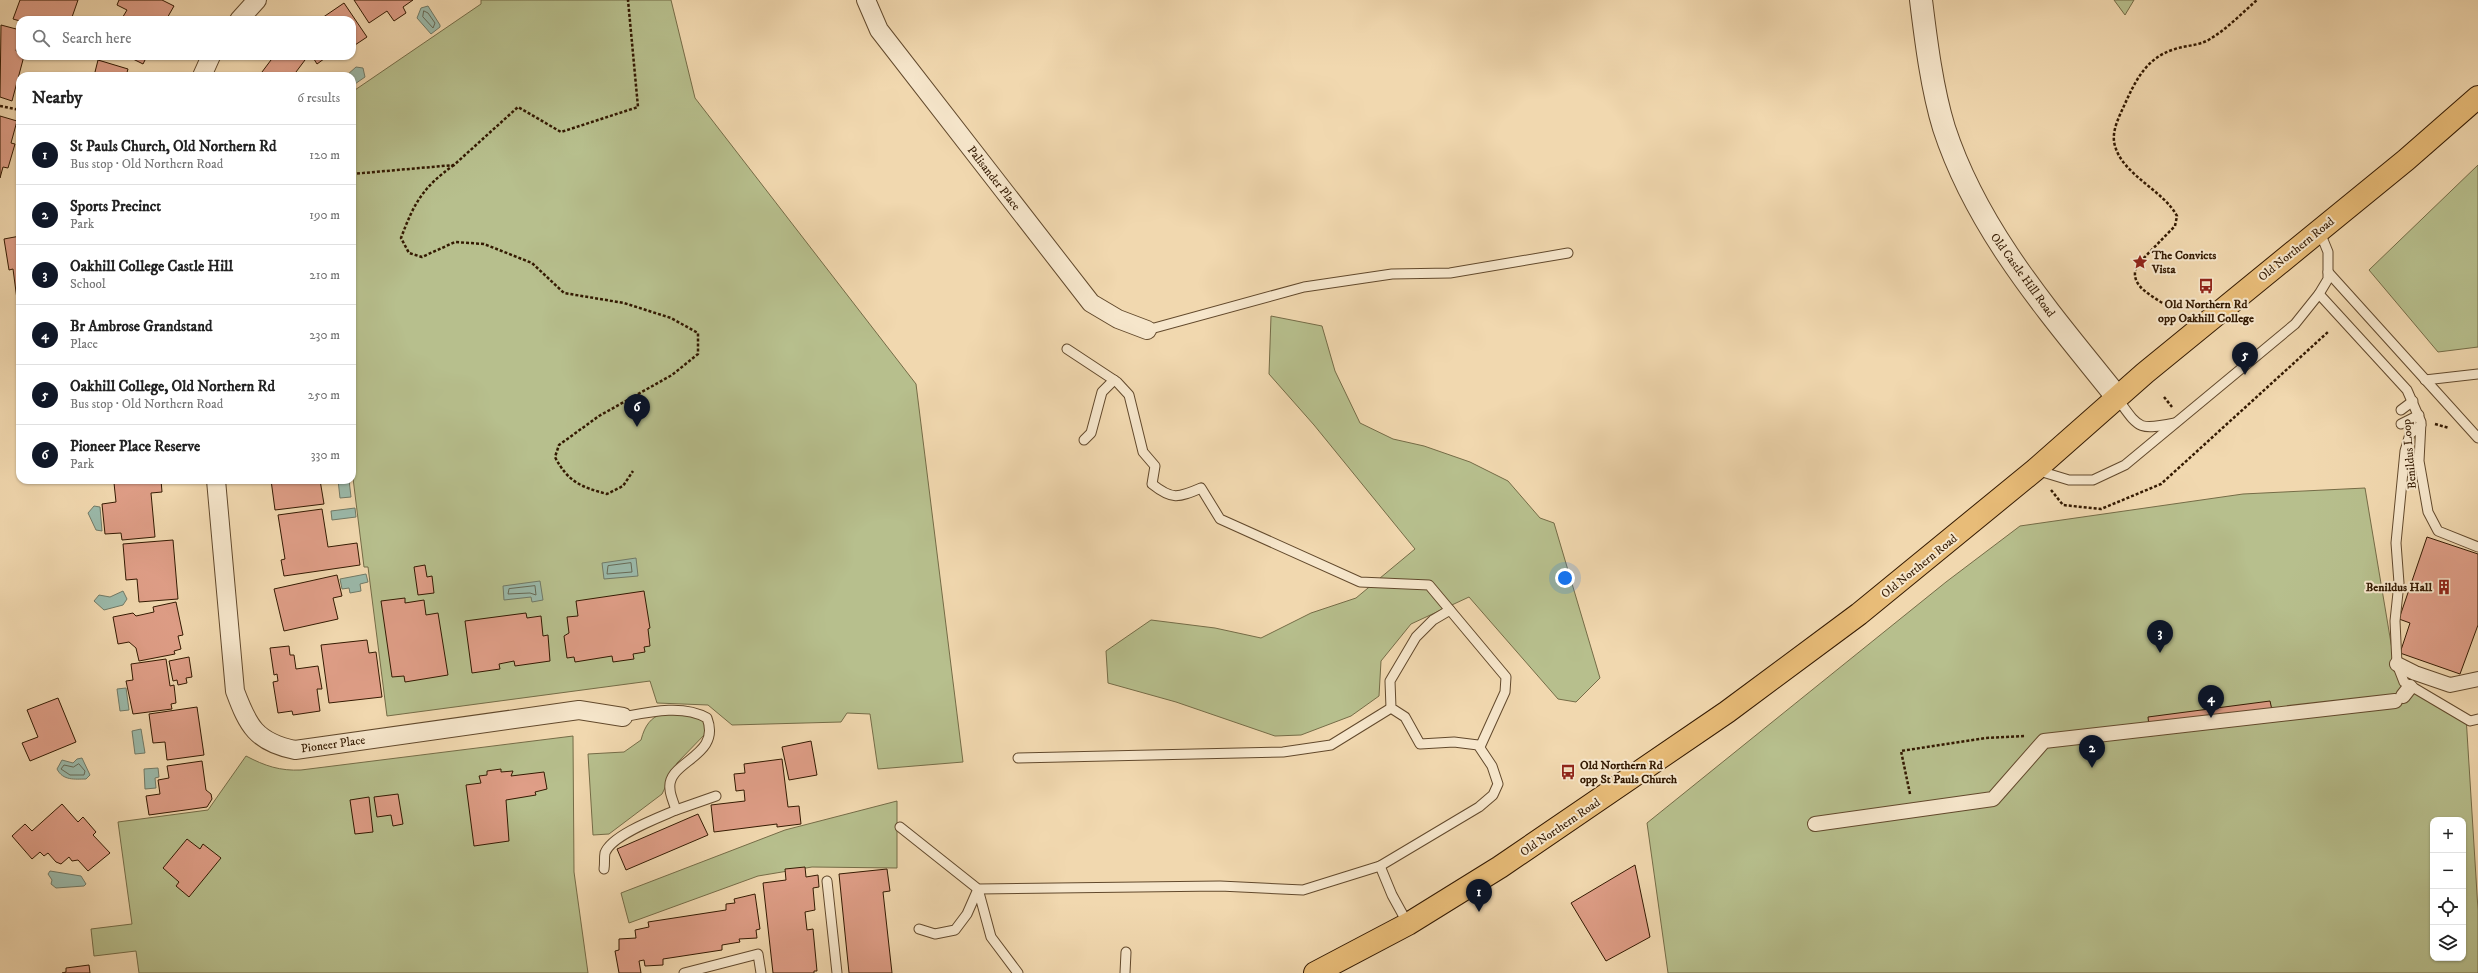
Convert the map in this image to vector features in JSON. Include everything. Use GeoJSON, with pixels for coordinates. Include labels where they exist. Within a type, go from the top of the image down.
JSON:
{"type":"FeatureCollection","features":[{"type":"Feature","properties":{"kind":"main road","name":"Old Northern Road"},"geometry":{"type":"LineString","coordinates":[[1315,973],[1408,924],[1500,867],[1727,712],[1865,609],[2035,470],[2117,397],[2406,160],[2478,97]]}},
{"type":"Feature","properties":{"kind":"street"},"geometry":{"type":"LineString","coordinates":[[243,16],[257,0]]}},
{"type":"Feature","properties":{"kind":"street","name":"Palisander Place"},"geometry":{"type":"LineString","coordinates":[[866,0],[879,30],[1091,303],[1118,319],[1147,330]]}},
{"type":"Feature","properties":{"kind":"street","name":"Old Castle Hill Road"},"geometry":{"type":"LineString","coordinates":[[1920,0],[1944,126],[1974,200],[2009,259],[2117,397]]}},
{"type":"Feature","properties":{"kind":"street"},"geometry":{"type":"LineString","coordinates":[[204,72],[209,60]]}},
{"type":"Feature","properties":{"kind":"street","name":"Pioneer Place"},"geometry":{"type":"LineString","coordinates":[[216,484],[236,691],[245,719],[258,736],[277,746],[295,750],[579,710],[623,717]]}},
{"type":"Feature","properties":{"kind":"street"},"geometry":{"type":"LineString","coordinates":[[2397,664],[2415,673],[2450,685],[2478,679]]}},
{"type":"Feature","properties":{"kind":"street"},"geometry":{"type":"LineString","coordinates":[[1815,824],[1993,799],[2044,741],[2402,695]]}},
{"type":"Feature","properties":{"kind":"lane"},"geometry":{"type":"LineString","coordinates":[[2035,470],[2069,480],[2092,480],[2125,465],[2295,324],[2319,294],[2328,279],[2328,252],[2319,230]]}},
{"type":"Feature","properties":{"kind":"lane"},"geometry":{"type":"LineString","coordinates":[[1147,330],[1304,287],[1392,274],[1450,273],[1568,253]]}},
{"type":"Feature","properties":{"kind":"lane"},"geometry":{"type":"LineString","coordinates":[[2328,272],[2478,438]]}},
{"type":"Feature","properties":{"kind":"lane","name":"Benildus Loop"},"geometry":{"type":"LineString","coordinates":[[2319,294],[2407,390],[2419,415],[2426,423],[2419,461],[2428,512],[2438,531],[2478,547]]}},
{"type":"Feature","properties":{"kind":"lane"},"geometry":{"type":"LineString","coordinates":[[1066,348],[1114,380],[1128,395],[1144,452],[1155,466],[1152,484],[1166,495],[1176,496],[1201,488],[1220,519],[1360,582],[1429,585],[1506,677],[1505,692],[1480,747]]}},
{"type":"Feature","properties":{"kind":"lane"},"geometry":{"type":"LineString","coordinates":[[2425,380],[2478,374]]}},
{"type":"Feature","properties":{"kind":"lane"},"geometry":{"type":"LineString","coordinates":[[1084,440],[1091,433],[1102,392],[1114,380]]}},
{"type":"Feature","properties":{"kind":"lane"},"geometry":{"type":"LineString","coordinates":[[2117,397],[2136,424],[2145,428],[2155,428],[2177,423]]}},
{"type":"Feature","properties":{"kind":"lane"},"geometry":{"type":"LineString","coordinates":[[2401,410],[2413,401]]}},
{"type":"Feature","properties":{"kind":"lane"},"geometry":{"type":"LineString","coordinates":[[2401,424],[2419,415]]}},
{"type":"Feature","properties":{"kind":"lane"},"geometry":{"type":"LineString","coordinates":[[2426,423],[2410,434],[2405,451],[2396,543],[2399,583],[2395,621],[2397,664],[2404,682],[2402,695],[2470,722],[2478,720]]}},
{"type":"Feature","properties":{"kind":"lane"},"geometry":{"type":"LineString","coordinates":[[1391,708],[1390,681],[1416,637],[1434,620],[1450,610]]}},
{"type":"Feature","properties":{"kind":"lane"},"geometry":{"type":"LineString","coordinates":[[978,889],[1220,886],[1303,890],[1380,866],[1479,807],[1493,795],[1498,784],[1492,766],[1480,747],[1454,742],[1420,744],[1405,717],[1391,708]]}},
{"type":"Feature","properties":{"kind":"lane"},"geometry":{"type":"LineString","coordinates":[[1018,758],[1282,752],[1331,745],[1391,708]]}},
{"type":"Feature","properties":{"kind":"lane"},"geometry":{"type":"LineString","coordinates":[[623,717],[659,710],[698,713],[707,718],[711,733],[709,740],[671,781],[670,789],[676,810]]}},
{"type":"Feature","properties":{"kind":"lane"},"geometry":{"type":"LineString","coordinates":[[604,869],[606,852],[613,844],[631,830],[676,810],[716,796]]}},
{"type":"Feature","properties":{"kind":"lane"},"geometry":{"type":"LineString","coordinates":[[900,827],[978,889],[991,936],[1018,973]]}},
{"type":"Feature","properties":{"kind":"lane"},"geometry":{"type":"LineString","coordinates":[[1380,866],[1392,895],[1408,924]]}},
{"type":"Feature","properties":{"kind":"lane"},"geometry":{"type":"LineString","coordinates":[[827,881],[837,973]]}},
{"type":"Feature","properties":{"kind":"lane"},"geometry":{"type":"LineString","coordinates":[[919,929],[935,934],[955,930],[967,914],[978,889]]}},
{"type":"Feature","properties":{"kind":"lane"},"geometry":{"type":"LineString","coordinates":[[1125,973],[1126,952]]}},
{"type":"Feature","properties":{"kind":"lane"},"geometry":{"type":"LineString","coordinates":[[684,973],[758,954],[761,973]]}},
{"type":"Feature","properties":{"kind":"path"},"geometry":{"type":"LineString","coordinates":[[628,0],[638,107],[561,132],[518,107],[454,165],[436,178],[413,206],[401,238],[409,253],[422,257],[455,242],[484,244],[532,263],[564,293],[624,303],[671,318],[698,333],[698,354],[672,375],[599,416],[559,445],[555,457],[563,472],[583,488],[607,494],[623,486],[633,471]]}},
{"type":"Feature","properties":{"kind":"path"},"geometry":{"type":"LineString","coordinates":[[2170,309],[2158,298],[2142,289],[2135,282],[2134,272],[2137,265],[2175,226],[2177,216],[2173,209],[2148,188],[2124,161],[2115,147],[2114,134],[2119,118],[2139,74],[2147,63],[2175,49],[2196,46],[2210,39],[2257,0]]}},
{"type":"Feature","properties":{"kind":"path"},"geometry":{"type":"LineString","coordinates":[[0,106],[16,109]]}},
{"type":"Feature","properties":{"kind":"path"},"geometry":{"type":"LineString","coordinates":[[356,174],[454,165]]}},
{"type":"Feature","properties":{"kind":"path"},"geometry":{"type":"LineString","coordinates":[[2051,490],[2063,505],[2101,509],[2161,484],[2328,332]]}},
{"type":"Feature","properties":{"kind":"path"},"geometry":{"type":"LineString","coordinates":[[2164,397],[2175,411]]}},
{"type":"Feature","properties":{"kind":"path"},"geometry":{"type":"LineString","coordinates":[[2426,423],[2452,429]]}},
{"type":"Feature","properties":{"kind":"path"},"geometry":{"type":"LineString","coordinates":[[1913,810],[1901,751],[1986,738],[2027,736],[2044,741]]}},
{"type":"Feature","properties":{"kind":"green space"},"geometry":{"type":"Polygon","coordinates":[[[481,0],[671,0],[695,98],[916,384],[963,762],[878,769],[870,714],[847,713],[841,722],[732,725],[708,705],[657,703],[650,681],[387,716],[368,567],[364,567],[354,484],[356,484],[356,89],[481,4],[481,0]]]}},
{"type":"Feature","properties":{"kind":"green space"},"geometry":{"type":"Polygon","coordinates":[[[2114,0],[2134,0],[2125,15],[2114,0]]]}},
{"type":"Feature","properties":{"kind":"green space"},"geometry":{"type":"Polygon","coordinates":[[[2478,165],[2478,347],[2438,352],[2369,270],[2478,165]]]}},
{"type":"Feature","properties":{"kind":"green space"},"geometry":{"type":"Polygon","coordinates":[[[1271,316],[1322,326],[1335,371],[1360,423],[1393,439],[1424,446],[1470,462],[1508,481],[1540,518],[1554,523],[1600,678],[1576,702],[1558,699],[1469,597],[1411,624],[1381,661],[1379,696],[1351,716],[1301,735],[1275,736],[1176,702],[1108,683],[1106,651],[1151,620],[1215,628],[1261,638],[1311,613],[1356,598],[1415,549],[1314,425],[1269,374],[1271,316]]]}},
{"type":"Feature","properties":{"kind":"green space"},"geometry":{"type":"Polygon","coordinates":[[[2365,488],[2396,673],[2466,716],[2478,910],[2478,973],[1668,973],[1647,823],[1946,582],[2020,526],[2243,494],[2365,488]]]}},
{"type":"Feature","properties":{"kind":"green space"},"geometry":{"type":"Polygon","coordinates":[[[694,710],[705,723],[708,731],[677,763],[662,794],[609,834],[593,835],[588,754],[624,752],[641,740],[644,730],[649,723],[660,714],[694,710]]]}},
{"type":"Feature","properties":{"kind":"green space"},"geometry":{"type":"Polygon","coordinates":[[[573,736],[574,872],[588,973],[139,973],[136,951],[94,956],[91,929],[132,924],[118,822],[208,810],[246,756],[260,763],[273,767],[286,770],[301,770],[573,736]]]}},
{"type":"Feature","properties":{"kind":"green space"},"geometry":{"type":"Polygon","coordinates":[[[897,801],[897,868],[812,867],[758,876],[629,923],[621,893],[785,830],[897,801]]]}},
{"type":"Feature","properties":{"kind":"water"},"geometry":{"type":"Polygon","coordinates":[[[428,6],[440,25],[440,27],[431,34],[417,18],[421,8],[428,6]]]}},
{"type":"Feature","properties":{"kind":"water"},"geometry":{"type":"Polygon","coordinates":[[[356,67],[363,68],[365,77],[356,83],[356,72],[350,72],[356,67]]]}},
{"type":"Feature","properties":{"kind":"water"},"geometry":{"type":"Polygon","coordinates":[[[338,484],[349,484],[351,497],[340,498],[338,484]]]}},
{"type":"Feature","properties":{"kind":"water"},"geometry":{"type":"Polygon","coordinates":[[[94,506],[100,507],[102,531],[96,530],[88,513],[94,506]]]}},
{"type":"Feature","properties":{"kind":"water"},"geometry":{"type":"Polygon","coordinates":[[[355,508],[356,517],[332,520],[331,511],[355,508]]]}},
{"type":"Feature","properties":{"kind":"water"},"geometry":{"type":"Polygon","coordinates":[[[636,558],[638,576],[604,579],[602,563],[636,558]]]}},
{"type":"Feature","properties":{"kind":"water"},"geometry":{"type":"Polygon","coordinates":[[[366,574],[368,582],[360,584],[361,591],[350,593],[349,588],[342,589],[340,579],[366,574]]]}},
{"type":"Feature","properties":{"kind":"water"},"geometry":{"type":"Polygon","coordinates":[[[540,581],[543,600],[532,602],[531,597],[504,600],[503,586],[540,581]]]}},
{"type":"Feature","properties":{"kind":"water"},"geometry":{"type":"Polygon","coordinates":[[[123,591],[127,599],[123,605],[104,610],[94,601],[99,595],[110,597],[123,591]]]}},
{"type":"Feature","properties":{"kind":"water"},"geometry":{"type":"Polygon","coordinates":[[[126,688],[129,710],[120,711],[117,689],[126,688]]]}},
{"type":"Feature","properties":{"kind":"water"},"geometry":{"type":"Polygon","coordinates":[[[141,729],[145,753],[135,754],[132,731],[141,729]]]}},
{"type":"Feature","properties":{"kind":"water"},"geometry":{"type":"Polygon","coordinates":[[[82,758],[90,775],[86,779],[74,779],[63,776],[57,769],[62,760],[73,763],[77,759],[82,758]]]}},
{"type":"Feature","properties":{"kind":"water"},"geometry":{"type":"Polygon","coordinates":[[[158,768],[159,777],[155,778],[156,788],[145,789],[144,769],[158,768]]]}},
{"type":"Feature","properties":{"kind":"water"},"geometry":{"type":"Polygon","coordinates":[[[50,871],[81,876],[86,884],[84,886],[56,888],[51,884],[52,880],[48,874],[50,871]]]}},
{"type":"Feature","properties":{"kind":"building"},"geometry":{"type":"Polygon","coordinates":[[[20,0],[78,0],[72,16],[16,16],[16,20],[13,19],[20,0]]]}},
{"type":"Feature","properties":{"kind":"building"},"geometry":{"type":"Polygon","coordinates":[[[119,0],[162,0],[174,6],[168,16],[123,16],[127,10],[117,5],[119,0]]]}},
{"type":"Feature","properties":{"kind":"building"},"geometry":{"type":"Polygon","coordinates":[[[354,0],[413,0],[403,7],[406,13],[394,21],[387,11],[369,23],[354,0]]]}},
{"type":"Feature","properties":{"kind":"building"},"geometry":{"type":"Polygon","coordinates":[[[344,3],[353,16],[325,16],[344,3]]]}},
{"type":"Feature","properties":{"kind":"building"},"geometry":{"type":"Polygon","coordinates":[[[356,21],[367,37],[356,44],[356,21]]]}},
{"type":"Feature","properties":{"kind":"building"},"geometry":{"type":"Polygon","coordinates":[[[1,25],[16,29],[16,60],[23,60],[20,72],[16,72],[16,86],[12,101],[0,97],[1,25]]]}},
{"type":"Feature","properties":{"kind":"building"},"geometry":{"type":"Polygon","coordinates":[[[98,60],[128,69],[127,72],[95,72],[98,60]]]}},
{"type":"Feature","properties":{"kind":"building"},"geometry":{"type":"Polygon","coordinates":[[[135,60],[145,60],[143,64],[135,60]]]}},
{"type":"Feature","properties":{"kind":"building"},"geometry":{"type":"Polygon","coordinates":[[[271,60],[305,60],[296,72],[262,72],[271,60]]]}},
{"type":"Feature","properties":{"kind":"building"},"geometry":{"type":"Polygon","coordinates":[[[314,60],[322,60],[317,64],[314,60]]]}},
{"type":"Feature","properties":{"kind":"building"},"geometry":{"type":"Polygon","coordinates":[[[0,116],[16,121],[16,125],[11,143],[15,144],[8,168],[3,167],[0,178],[0,116]]]}},
{"type":"Feature","properties":{"kind":"building"},"geometry":{"type":"Polygon","coordinates":[[[16,237],[16,292],[13,269],[9,270],[4,239],[16,237]]]}},
{"type":"Feature","properties":{"kind":"building"},"geometry":{"type":"Polygon","coordinates":[[[114,484],[161,484],[162,492],[151,493],[155,537],[122,540],[121,533],[105,534],[102,504],[116,502],[114,484]]]}},
{"type":"Feature","properties":{"kind":"building"},"geometry":{"type":"Polygon","coordinates":[[[272,484],[321,484],[324,504],[275,510],[272,484]]]}},
{"type":"Feature","properties":{"kind":"building"},"geometry":{"type":"Polygon","coordinates":[[[322,509],[328,547],[357,543],[360,565],[284,576],[281,560],[285,559],[278,515],[322,509]]]}},
{"type":"Feature","properties":{"kind":"building","name":"Benildus Hall"},"geometry":{"type":"Polygon","coordinates":[[[2427,537],[2478,554],[2478,625],[2460,674],[2400,653],[2410,623],[2399,619],[2427,537]]]}},
{"type":"Feature","properties":{"kind":"building"},"geometry":{"type":"Polygon","coordinates":[[[173,540],[178,599],[139,602],[137,579],[126,580],[123,544],[173,540]]]}},
{"type":"Feature","properties":{"kind":"building"},"geometry":{"type":"Polygon","coordinates":[[[425,565],[427,577],[432,576],[434,593],[418,595],[414,567],[425,565]]]}},
{"type":"Feature","properties":{"kind":"building"},"geometry":{"type":"Polygon","coordinates":[[[337,575],[342,596],[333,598],[338,619],[284,631],[274,589],[337,575]]]}},
{"type":"Feature","properties":{"kind":"building"},"geometry":{"type":"Polygon","coordinates":[[[644,591],[650,628],[648,629],[650,646],[644,647],[645,652],[633,654],[634,659],[613,662],[612,656],[575,662],[574,657],[567,658],[564,636],[569,633],[567,617],[578,616],[576,601],[644,591]]]}},
{"type":"Feature","properties":{"kind":"building"},"geometry":{"type":"Polygon","coordinates":[[[405,598],[405,603],[424,600],[426,615],[438,613],[448,675],[405,682],[404,676],[392,677],[381,601],[405,598]]]}},
{"type":"Feature","properties":{"kind":"building"},"geometry":{"type":"Polygon","coordinates":[[[176,602],[183,635],[178,636],[181,649],[174,651],[175,654],[139,661],[136,648],[129,642],[118,644],[113,617],[133,613],[136,616],[154,612],[153,607],[176,602]]]}},
{"type":"Feature","properties":{"kind":"building"},"geometry":{"type":"Polygon","coordinates":[[[526,613],[527,618],[541,616],[543,636],[548,635],[550,661],[515,666],[514,661],[499,664],[500,669],[472,673],[465,621],[526,613]]]}},
{"type":"Feature","properties":{"kind":"building"},"geometry":{"type":"Polygon","coordinates":[[[367,640],[369,653],[376,652],[382,697],[329,703],[321,645],[367,640]]]}},
{"type":"Feature","properties":{"kind":"building"},"geometry":{"type":"Polygon","coordinates":[[[289,646],[290,655],[294,655],[296,669],[318,666],[322,689],[317,689],[320,711],[293,715],[292,711],[278,713],[273,682],[278,681],[277,674],[274,675],[270,648],[289,646]]]}},
{"type":"Feature","properties":{"kind":"building"},"geometry":{"type":"Polygon","coordinates":[[[189,657],[192,677],[186,678],[187,683],[178,685],[177,680],[173,681],[169,661],[189,657]]]}},
{"type":"Feature","properties":{"kind":"building"},"geometry":{"type":"Polygon","coordinates":[[[166,659],[170,686],[174,685],[176,703],[171,704],[172,709],[133,714],[126,681],[133,680],[131,664],[166,659]]]}},
{"type":"Feature","properties":{"kind":"building"},"geometry":{"type":"Polygon","coordinates":[[[58,698],[76,742],[30,761],[22,743],[38,737],[27,710],[58,698]]]}},
{"type":"Feature","properties":{"kind":"building"},"geometry":{"type":"Polygon","coordinates":[[[2270,701],[2274,719],[2150,736],[2148,717],[2270,701]]]}},
{"type":"Feature","properties":{"kind":"building"},"geometry":{"type":"Polygon","coordinates":[[[197,707],[204,755],[167,760],[165,742],[153,743],[149,714],[197,707]]]}},
{"type":"Feature","properties":{"kind":"building"},"geometry":{"type":"Polygon","coordinates":[[[811,741],[817,775],[789,780],[782,747],[811,741]]]}},
{"type":"Feature","properties":{"kind":"building"},"geometry":{"type":"Polygon","coordinates":[[[782,759],[788,807],[799,806],[801,824],[777,827],[777,824],[714,832],[711,805],[745,801],[744,790],[736,791],[734,774],[745,773],[744,764],[782,759]]]}},
{"type":"Feature","properties":{"kind":"building"},"geometry":{"type":"Polygon","coordinates":[[[202,761],[206,790],[211,794],[212,799],[207,807],[149,815],[146,796],[160,794],[158,780],[169,778],[167,766],[202,761]]]}},
{"type":"Feature","properties":{"kind":"building"},"geometry":{"type":"Polygon","coordinates":[[[501,769],[501,772],[513,771],[511,776],[544,772],[547,789],[535,792],[536,795],[506,800],[509,841],[474,846],[466,785],[481,783],[479,776],[487,775],[487,771],[501,769]]]}},
{"type":"Feature","properties":{"kind":"building"},"geometry":{"type":"Polygon","coordinates":[[[398,794],[403,824],[393,826],[391,815],[377,817],[374,797],[398,794]]]}},
{"type":"Feature","properties":{"kind":"building"},"geometry":{"type":"Polygon","coordinates":[[[369,797],[373,832],[355,834],[350,800],[369,797]]]}},
{"type":"Feature","properties":{"kind":"building"},"geometry":{"type":"Polygon","coordinates":[[[62,804],[78,822],[83,817],[96,832],[93,835],[110,853],[88,871],[78,860],[72,861],[69,857],[61,864],[56,862],[48,853],[44,856],[40,852],[32,859],[12,836],[25,824],[32,831],[62,804]]]}},
{"type":"Feature","properties":{"kind":"building"},"geometry":{"type":"Polygon","coordinates":[[[698,814],[708,835],[626,870],[617,849],[698,814]]]}},
{"type":"Feature","properties":{"kind":"building"},"geometry":{"type":"Polygon","coordinates":[[[187,839],[200,849],[203,844],[221,858],[189,897],[176,886],[179,882],[163,868],[187,839]]]}},
{"type":"Feature","properties":{"kind":"building"},"geometry":{"type":"Polygon","coordinates":[[[1635,865],[1650,937],[1606,961],[1571,903],[1635,865]]]}},
{"type":"Feature","properties":{"kind":"building"},"geometry":{"type":"Polygon","coordinates":[[[805,867],[806,877],[818,875],[819,887],[813,888],[815,910],[805,912],[807,930],[813,929],[817,971],[814,971],[814,973],[773,973],[763,883],[786,880],[785,869],[805,867]]]}},
{"type":"Feature","properties":{"kind":"building"},"geometry":{"type":"Polygon","coordinates":[[[887,869],[890,891],[883,892],[892,973],[849,973],[839,874],[887,869]]]}},
{"type":"Feature","properties":{"kind":"building"},"geometry":{"type":"Polygon","coordinates":[[[755,894],[760,929],[756,930],[757,938],[739,939],[740,942],[722,945],[722,950],[663,959],[663,965],[645,966],[644,960],[639,961],[641,973],[619,973],[615,951],[619,950],[619,939],[636,938],[635,930],[649,927],[648,922],[726,910],[726,904],[735,903],[734,899],[755,894]]]}},
{"type":"Feature","properties":{"kind":"building"},"geometry":{"type":"Polygon","coordinates":[[[89,965],[90,973],[62,973],[66,972],[66,968],[89,965]]]}},
{"type":"Feature","properties":{"kind":"place","name":"The Convicts Vista"},"geometry":{"type":"Point","coordinates":[2140,262]}},
{"type":"Feature","properties":{"kind":"place","name":"Old Northern Rd opp Oakhill College"},"geometry":{"type":"Point","coordinates":[2206,286]}},
{"type":"Feature","properties":{"kind":"place","name":"Oakhill College, Old Northern Rd"},"geometry":{"type":"Point","coordinates":[2245,375]}},
{"type":"Feature","properties":{"kind":"place","name":"Pioneer Place Reserve"},"geometry":{"type":"Point","coordinates":[637,427]}},
{"type":"Feature","properties":{"kind":"place","name":"Benildus Hall"},"geometry":{"type":"Point","coordinates":[2444,587]}},
{"type":"Feature","properties":{"kind":"place","name":"Oakhill College Castle Hill"},"geometry":{"type":"Point","coordinates":[2160,653]}},
{"type":"Feature","properties":{"kind":"place","name":"Br Ambrose Grandstand"},"geometry":{"type":"Point","coordinates":[2211,718]}},
{"type":"Feature","properties":{"kind":"place","name":"Sports Precinct"},"geometry":{"type":"Point","coordinates":[2092,768]}},
{"type":"Feature","properties":{"kind":"place","name":"Old Northern Rd opp St Pauls Church"},"geometry":{"type":"Point","coordinates":[1568,772]}},
{"type":"Feature","properties":{"kind":"place","name":"St Pauls Church, Old Northern Rd"},"geometry":{"type":"Point","coordinates":[1479,912]}}]}
